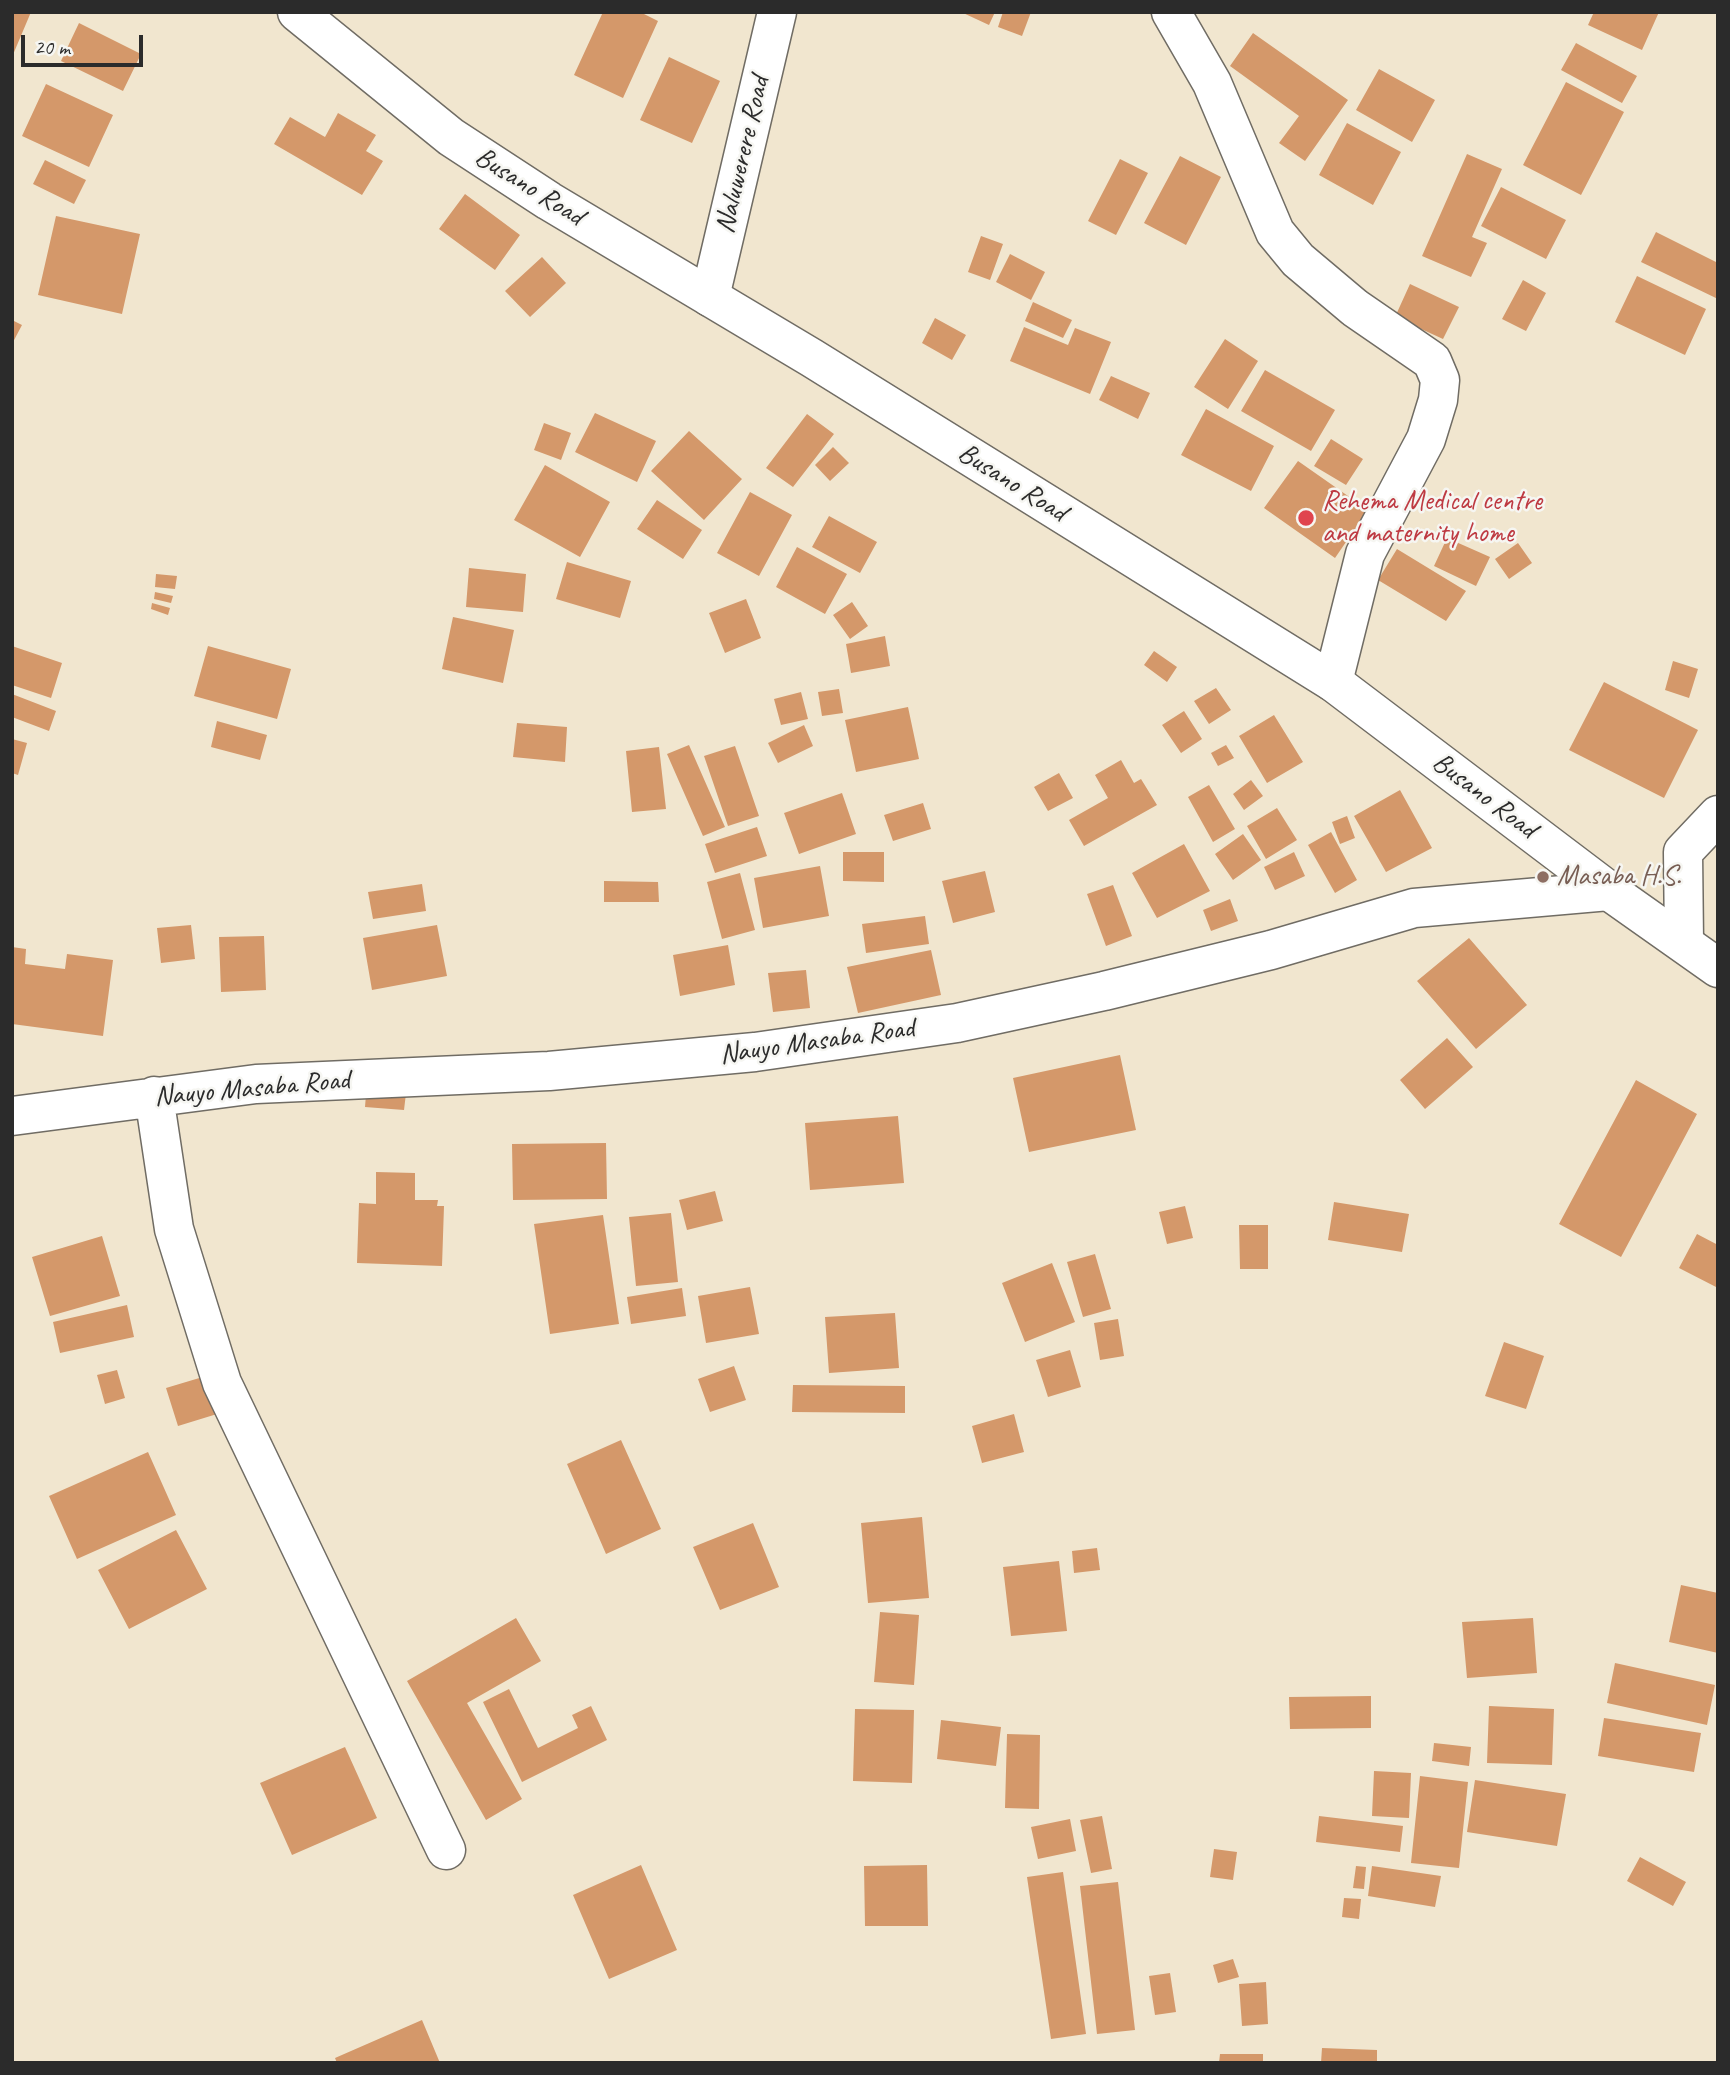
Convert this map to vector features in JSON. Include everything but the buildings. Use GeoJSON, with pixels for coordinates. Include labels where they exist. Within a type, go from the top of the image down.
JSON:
{"type":"FeatureCollection","features":[{"type":"Feature","properties":{"kind":"street","name":"Busano Road"},"geometry":{"type":"LineString","coordinates":[[298,12],[451,137],[549,201],[710,297],[1333,682],[1609,891],[1718,968]]}},
{"type":"Feature","properties":{"kind":"street","name":"Naluwerere Road"},"geometry":{"type":"LineString","coordinates":[[710,297],[776,12]]}},
{"type":"Feature","properties":{"kind":"street"},"geometry":{"type":"LineString","coordinates":[[1171,12],[1212,83],[1275,232],[1298,260],[1355,308],[1432,360],[1440,380],[1438,400],[1426,439],[1365,554],[1333,682]]}},
{"type":"Feature","properties":{"kind":"street"},"geometry":{"type":"LineString","coordinates":[[1684,942],[1683,852],[1718,815]]}},
{"type":"Feature","properties":{"kind":"street","name":"Nauyo Masaba Road"},"geometry":{"type":"LineString","coordinates":[[12,1116],[256,1084],[550,1071],[755,1052],[957,1023],[1104,991],[1271,950],[1414,908],[1609,891]]}},
{"type":"Feature","properties":{"kind":"street"},"geometry":{"type":"LineString","coordinates":[[154,1096],[174,1229],[222,1383],[446,1850]]}},
{"type":"Feature","properties":{"kind":"place","name":"Rehema Medical centre and maternity home"},"geometry":{"type":"Point","coordinates":[1306,518]}},
{"type":"Feature","properties":{"kind":"place","name":"Masaba H.S."},"geometry":{"type":"Point","coordinates":[1543,877]}}]}
